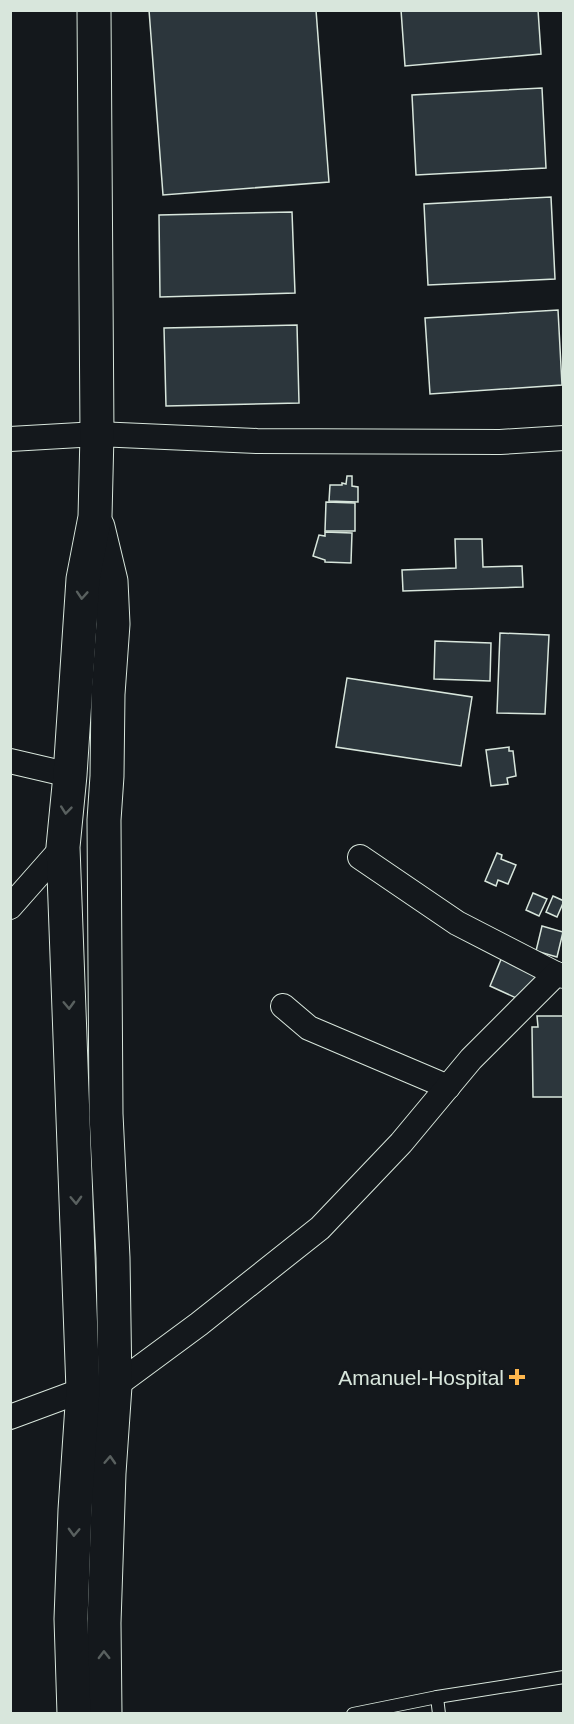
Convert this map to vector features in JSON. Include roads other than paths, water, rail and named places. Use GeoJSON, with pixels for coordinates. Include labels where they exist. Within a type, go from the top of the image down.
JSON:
{"type":"FeatureCollection","features":[{"type":"Feature","properties":{"kind":"main road"},"geometry":{"type":"LineString","coordinates":[[74,1713],[71,1618],[75,1510],[99,1388],[113,1258],[105,1091],[105,820],[108,694],[113,624],[104,434],[94,10]]}},
{"type":"Feature","properties":{"kind":"main road"},"geometry":{"type":"LineString","coordinates":[[105,1713],[104,1623],[110,1473],[99,1388],[63,847],[83,579],[95,517],[104,434],[110,10]]}},
{"type":"Feature","properties":{"kind":"main road"},"geometry":{"type":"LineString","coordinates":[[95,517],[111,581]]}},
{"type":"Feature","properties":{"kind":"street"},"geometry":{"type":"LineString","coordinates":[[10,440],[104,434],[256,441],[500,442],[564,438]]}},
{"type":"Feature","properties":{"kind":"street"},"geometry":{"type":"LineString","coordinates":[[10,761],[70,775]]}},
{"type":"Feature","properties":{"kind":"street"},"geometry":{"type":"LineString","coordinates":[[10,907],[63,847]]}},
{"type":"Feature","properties":{"kind":"street"},"geometry":{"type":"LineString","coordinates":[[10,1417],[99,1388],[199,1324],[320,1228],[402,1143],[471,1059],[560,975],[457,922],[360,857]]}},
{"type":"Feature","properties":{"kind":"street"},"geometry":{"type":"LineString","coordinates":[[283,1006],[309,1028],[448,1087]]}},
{"type":"Feature","properties":{"kind":"lane"},"geometry":{"type":"LineString","coordinates":[[353,1713],[564,1677]]}},
{"type":"Feature","properties":{"kind":"lane"},"geometry":{"type":"LineString","coordinates":[[437,1697],[439,1713]]}},
{"type":"Feature","properties":{"kind":"place","name":"Amanuel-Hospital"},"geometry":{"type":"Point","coordinates":[517,1377]}}]}
